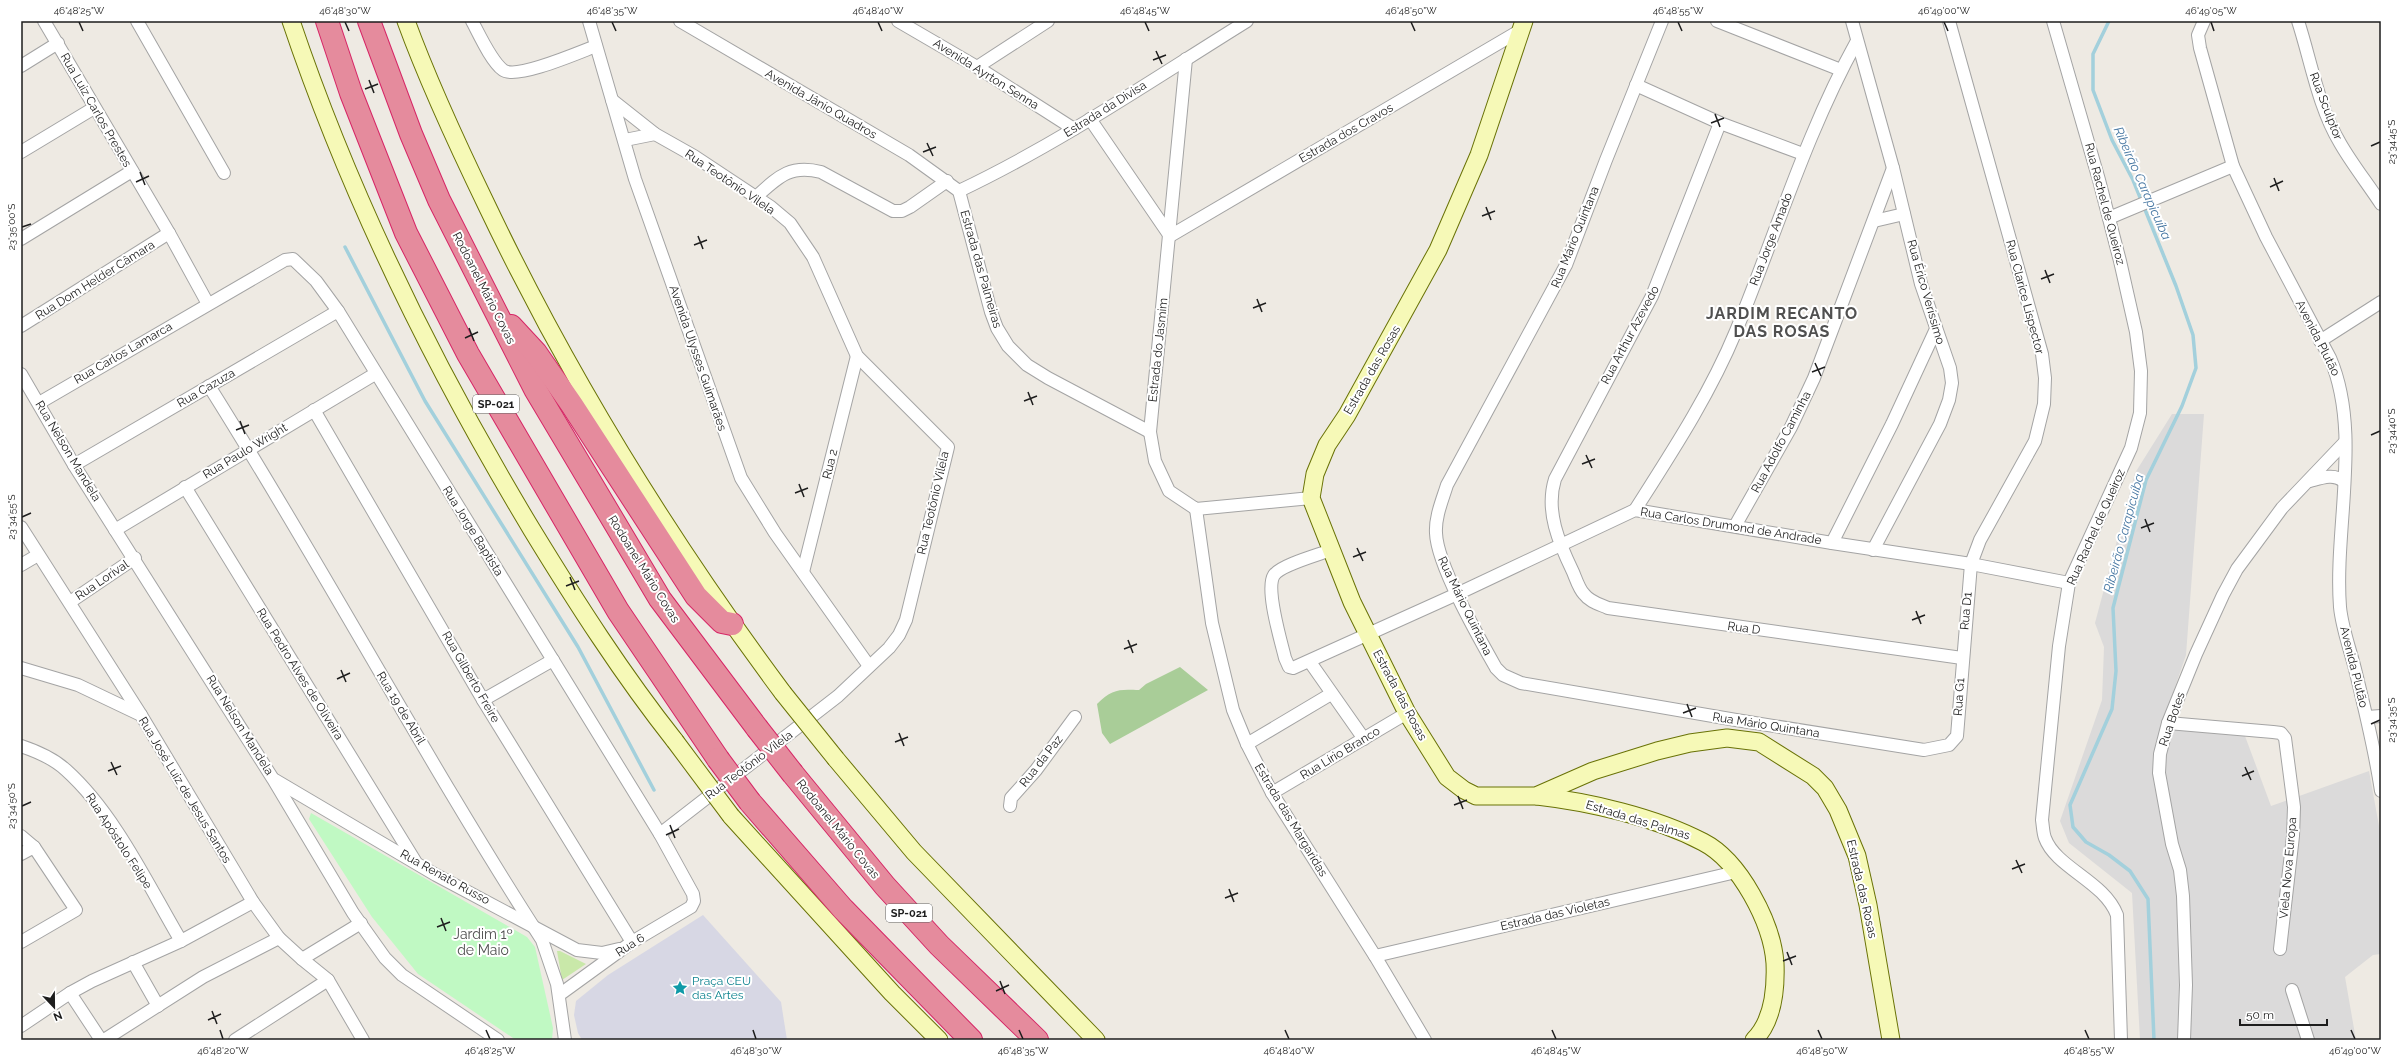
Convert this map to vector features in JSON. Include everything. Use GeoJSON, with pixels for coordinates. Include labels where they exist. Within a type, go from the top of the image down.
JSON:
{"type":"FeatureCollection","features":[{"type":"Feature","properties":{"kind":"highway","name":"SP-021"},"geometry":{"type":"LineString","coordinates":[[327,21],[354,100],[406,233],[468,354],[618,611],[718,759],[750,802],[843,909],[971,1040]]}},
{"type":"Feature","properties":{"kind":"highway","name":"Rodoanel Mário Covas"},"geometry":{"type":"LineString","coordinates":[[369,21],[411,134],[439,200],[535,389],[660,599],[757,728],[884,886],[939,945],[1037,1040]]}},
{"type":"Feature","properties":{"kind":"highway"},"geometry":{"type":"LineString","coordinates":[[492,305],[536,353],[572,404],[696,596],[722,622],[732,624]]}},
{"type":"Feature","properties":{"kind":"main road"},"geometry":{"type":"LineString","coordinates":[[292,21],[359,196],[407,301],[460,405],[558,572],[616,661],[731,816],[892,993],[939,1040]]}},
{"type":"Feature","properties":{"kind":"main road"},"geometry":{"type":"LineString","coordinates":[[406,21],[470,171],[564,358],[633,476],[732,624],[783,693],[879,812],[925,863],[1096,1040]]}},
{"type":"Feature","properties":{"kind":"main road","name":"Estrada das Rosas"},"geometry":{"type":"LineString","coordinates":[[1523,25],[1479,155],[1438,250],[1347,415],[1327,445],[1315,474],[1311,498],[1352,602],[1407,713],[1447,777],[1464,790],[1476,796],[1536,796],[1593,771],[1657,751],[1690,743],[1727,738],[1759,742],[1796,765],[1825,788],[1849,832],[1868,905],[1891,1040]]}},
{"type":"Feature","properties":{"kind":"main road","name":"Estrada das Palmas"},"geometry":{"type":"LineString","coordinates":[[1536,796],[1599,806],[1671,828],[1704,842],[1718,852],[1736,872],[1758,906],[1774,951],[1776,977],[1773,998],[1768,1018],[1754,1040]]}},
{"type":"Feature","properties":{"kind":"street","name":"Rua Luiz Carlos Prestes"},"geometry":{"type":"LineString","coordinates":[[44,21],[208,304]]}},
{"type":"Feature","properties":{"kind":"street"},"geometry":{"type":"LineString","coordinates":[[137,21],[224,174]]}},
{"type":"Feature","properties":{"kind":"street"},"geometry":{"type":"LineString","coordinates":[[472,21],[498,65],[504,71],[514,73],[596,46]]}},
{"type":"Feature","properties":{"kind":"street","name":"Avenida Ulysses Guimarães"},"geometry":{"type":"LineString","coordinates":[[589,21],[625,140],[635,179],[741,478],[775,533],[869,666]]}},
{"type":"Feature","properties":{"kind":"street","name":"Avenida Jânio Quadros"},"geometry":{"type":"LineString","coordinates":[[680,21],[909,155],[947,181],[959,192]]}},
{"type":"Feature","properties":{"kind":"street","name":"Avenida Ayrton Senna"},"geometry":{"type":"LineString","coordinates":[[898,21],[978,67],[1074,129]]}},
{"type":"Feature","properties":{"kind":"street"},"geometry":{"type":"LineString","coordinates":[[978,67],[1048,21]]}},
{"type":"Feature","properties":{"kind":"street","name":"Estrada da Divisa"},"geometry":{"type":"LineString","coordinates":[[959,192],[1010,166],[1074,129],[1247,21]]}},
{"type":"Feature","properties":{"kind":"street","name":"Rua Mário Quintana"},"geometry":{"type":"LineString","coordinates":[[1662,21],[1566,265],[1447,486],[1438,514],[1436,533],[1438,549],[1457,594],[1496,668],[1503,675],[1521,683],[1736,720],[1924,750],[1937,749],[1949,744],[1957,736]]}},
{"type":"Feature","properties":{"kind":"street"},"geometry":{"type":"LineString","coordinates":[[1717,21],[1841,70]]}},
{"type":"Feature","properties":{"kind":"street","name":"Rua Érico Veríssimo"},"geometry":{"type":"LineString","coordinates":[[1852,21],[1894,168],[1921,284],[1950,368],[1952,383],[1949,400],[1940,424],[1873,550]]}},
{"type":"Feature","properties":{"kind":"street","name":"Rua Clarice Lispector"},"geometry":{"type":"LineString","coordinates":[[1949,21],[2042,354],[2045,378],[2044,404],[2035,441],[1980,540],[1971,564]]}},
{"type":"Feature","properties":{"kind":"street","name":"Rua Rachel de Queiroz"},"geometry":{"type":"LineString","coordinates":[[2053,21],[2109,218],[2136,332],[2141,371],[2140,413],[2131,448],[2069,583],[2059,646],[2042,820],[2046,838],[2050,847],[2057,855],[2104,894],[2114,906],[2117,915],[2121,1040]]}},
{"type":"Feature","properties":{"kind":"street","name":"Avenida Plutão"},"geometry":{"type":"LineString","coordinates":[[2204,21],[2198,35],[2200,48],[2233,166],[2266,237],[2339,378],[2344,400],[2345,442],[2339,581],[2340,608],[2375,749],[2381,791]]}},
{"type":"Feature","properties":{"kind":"street","name":"Rua Sculptor"},"geometry":{"type":"LineString","coordinates":[[2298,21],[2319,94],[2331,125],[2340,143],[2381,204]]}},
{"type":"Feature","properties":{"kind":"street","name":"Estrada dos Cravos"},"geometry":{"type":"LineString","coordinates":[[1170,236],[1523,25]]}},
{"type":"Feature","properties":{"kind":"street","name":"Rua Jorge Amado"},"geometry":{"type":"LineString","coordinates":[[1635,510],[1685,430],[1736,332],[1803,154],[1841,70],[1857,41]]}},
{"type":"Feature","properties":{"kind":"street"},"geometry":{"type":"LineString","coordinates":[[21,66],[58,43]]}},
{"type":"Feature","properties":{"kind":"street","name":"Estrada do Jasmim"},"geometry":{"type":"LineString","coordinates":[[1186,59],[1150,432],[1155,461],[1169,491],[1196,509]]}},
{"type":"Feature","properties":{"kind":"street"},"geometry":{"type":"LineString","coordinates":[[1636,85],[1720,123],[1803,154]]}},
{"type":"Feature","properties":{"kind":"street","name":"Rua Teotônio Vilela"},"geometry":{"type":"LineString","coordinates":[[612,100],[655,134],[756,197],[785,219],[801,237],[813,257],[857,356],[948,447],[906,620],[899,636],[889,648],[838,696],[660,834]]}},
{"type":"Feature","properties":{"kind":"street"},"geometry":{"type":"LineString","coordinates":[[21,152],[94,108]]}},
{"type":"Feature","properties":{"kind":"street"},"geometry":{"type":"LineString","coordinates":[[1090,119],[1170,236]]}},
{"type":"Feature","properties":{"kind":"street","name":"Rua Arthur Azevedo"},"geometry":{"type":"LineString","coordinates":[[1560,546],[1550,507],[1550,494],[1554,478],[1652,296],[1720,123]]}},
{"type":"Feature","properties":{"kind":"street"},"geometry":{"type":"LineString","coordinates":[[625,140],[655,134]]}},
{"type":"Feature","properties":{"kind":"street"},"geometry":{"type":"LineString","coordinates":[[2109,218],[2233,166]]}},
{"type":"Feature","properties":{"kind":"street","name":"Rua Adolfo Caminha"},"geometry":{"type":"LineString","coordinates":[[1735,526],[1791,427],[1814,378],[1894,168]]}},
{"type":"Feature","properties":{"kind":"street"},"geometry":{"type":"LineString","coordinates":[[756,197],[780,176],[793,170],[808,169],[821,172],[893,211],[902,211],[947,181]]}},
{"type":"Feature","properties":{"kind":"street"},"geometry":{"type":"LineString","coordinates":[[21,240],[132,171]]}},
{"type":"Feature","properties":{"kind":"street","name":"Estrada das Palmeiras"},"geometry":{"type":"LineString","coordinates":[[959,192],[991,312],[997,328],[1008,346],[1026,365],[1150,432]]}},
{"type":"Feature","properties":{"kind":"street"},"geometry":{"type":"LineString","coordinates":[[1874,221],[1904,214]]}},
{"type":"Feature","properties":{"kind":"street","name":"Rua Dom Helder Câmara"},"geometry":{"type":"LineString","coordinates":[[21,326],[168,233]]}},
{"type":"Feature","properties":{"kind":"street","name":"Rua Jorge Baptista"},"geometry":{"type":"LineString","coordinates":[[208,304],[285,260],[293,259],[316,281],[338,311],[375,374],[553,660],[660,834],[693,894]]}},
{"type":"Feature","properties":{"kind":"street"},"geometry":{"type":"LineString","coordinates":[[2320,341],[2381,302]]}},
{"type":"Feature","properties":{"kind":"street","name":"Rua Carlos Lamarca"},"geometry":{"type":"LineString","coordinates":[[39,403],[208,304]]}},
{"type":"Feature","properties":{"kind":"street","name":"Rua Cazuza"},"geometry":{"type":"LineString","coordinates":[[74,465],[338,311]]}},
{"type":"Feature","properties":{"kind":"street"},"geometry":{"type":"LineString","coordinates":[[1832,543],[1892,424],[1936,329]]}},
{"type":"Feature","properties":{"kind":"street","name":"Rua 2"},"geometry":{"type":"LineString","coordinates":[[803,572],[857,356]]}},
{"type":"Feature","properties":{"kind":"street","name":"Rua Nelson Mandela"},"geometry":{"type":"LineString","coordinates":[[21,374],[74,465],[115,530],[135,558],[361,923],[385,958],[402,974],[498,1040]]}},
{"type":"Feature","properties":{"kind":"street","name":"Rua Paulo Wright"},"geometry":{"type":"LineString","coordinates":[[115,530],[248,448],[375,374]]}},
{"type":"Feature","properties":{"kind":"street","name":"Rua 19 de Abril"},"geometry":{"type":"LineString","coordinates":[[209,386],[248,448],[370,658],[542,940],[551,961],[559,995],[565,1040]]}},
{"type":"Feature","properties":{"kind":"street","name":"Rua Gilberto Freire"},"geometry":{"type":"LineString","coordinates":[[314,410],[628,945]]}},
{"type":"Feature","properties":{"kind":"street","name":"Rua Botes"},"geometry":{"type":"LineString","coordinates":[[2184,1040],[2186,985],[2183,896],[2180,870],[2170,837],[2159,773],[2160,754],[2168,723],[2202,641],[2237,569],[2282,508],[2310,481],[2345,442]]}},
{"type":"Feature","properties":{"kind":"street"},"geometry":{"type":"LineString","coordinates":[[2310,481],[2331,476],[2339,477],[2343,481]]}},
{"type":"Feature","properties":{"kind":"street","name":"Rua Pedro Alves de Oliveira"},"geometry":{"type":"LineString","coordinates":[[185,487],[415,861]]}},
{"type":"Feature","properties":{"kind":"street"},"geometry":{"type":"LineString","coordinates":[[1196,509],[1311,498]]}},
{"type":"Feature","properties":{"kind":"street","name":"Estrada das Margaridas"},"geometry":{"type":"LineString","coordinates":[[1196,509],[1212,623],[1233,710],[1272,793],[1375,956],[1425,1040]]}},
{"type":"Feature","properties":{"kind":"street","name":"Rua Carlos Drumond de Andrade"},"geometry":{"type":"LineString","coordinates":[[1331,550],[1283,569],[1274,575],[1272,595],[1287,663],[1293,668],[1310,662],[1635,510],[1873,550],[1971,564],[2026,576],[2069,583]]}},
{"type":"Feature","properties":{"kind":"street","name":"Rua José Luiz de Jesus Santos"},"geometry":{"type":"LineString","coordinates":[[21,527],[141,715],[253,902],[279,938],[328,980],[363,1040]]}},
{"type":"Feature","properties":{"kind":"street","name":"Rua D"},"geometry":{"type":"LineString","coordinates":[[1560,546],[1583,594],[1594,603],[1608,608],[1962,658]]}},
{"type":"Feature","properties":{"kind":"street"},"geometry":{"type":"LineString","coordinates":[[21,565],[38,555]]}},
{"type":"Feature","properties":{"kind":"street","name":"Rua Lorival"},"geometry":{"type":"LineString","coordinates":[[70,602],[135,558]]}},
{"type":"Feature","properties":{"kind":"street","name":"Rua D1"},"geometry":{"type":"LineString","coordinates":[[1962,658],[1971,564]]}},
{"type":"Feature","properties":{"kind":"street"},"geometry":{"type":"LineString","coordinates":[[21,658],[25,670],[78,685],[141,715]]}},
{"type":"Feature","properties":{"kind":"street","name":"Rua G1"},"geometry":{"type":"LineString","coordinates":[[1957,736],[1962,658]]}},
{"type":"Feature","properties":{"kind":"street"},"geometry":{"type":"LineString","coordinates":[[483,700],[553,660]]}},
{"type":"Feature","properties":{"kind":"street"},"geometry":{"type":"LineString","coordinates":[[1310,662],[1364,739]]}},
{"type":"Feature","properties":{"kind":"street"},"geometry":{"type":"LineString","coordinates":[[1248,744],[1331,694]]}},
{"type":"Feature","properties":{"kind":"street","name":"Rua Lírio Branco"},"geometry":{"type":"LineString","coordinates":[[1272,793],[1407,713]]}},
{"type":"Feature","properties":{"kind":"street"},"geometry":{"type":"LineString","coordinates":[[2367,717],[2381,716]]}},
{"type":"Feature","properties":{"kind":"street","name":"Rua da Paz"},"geometry":{"type":"LineString","coordinates":[[1010,806],[1011,798],[1036,770],[1075,717]]}},
{"type":"Feature","properties":{"kind":"street","name":"Viela Nova Europa"},"geometry":{"type":"LineString","coordinates":[[2168,723],[2281,733],[2285,738],[2293,800],[2293,822],[2280,949]]}},
{"type":"Feature","properties":{"kind":"street"},"geometry":{"type":"LineString","coordinates":[[2375,749],[2381,734]]}},
{"type":"Feature","properties":{"kind":"street","name":"Rua Apóstolo Felipe"},"geometry":{"type":"LineString","coordinates":[[21,746],[34,750],[65,769],[91,795],[141,871],[181,941]]}},
{"type":"Feature","properties":{"kind":"street","name":"Rua Renato Russo"},"geometry":{"type":"LineString","coordinates":[[273,779],[436,874],[577,950],[602,953],[628,945]]}},
{"type":"Feature","properties":{"kind":"street"},"geometry":{"type":"LineString","coordinates":[[21,836],[34,846],[76,910],[21,942]]}},
{"type":"Feature","properties":{"kind":"street"},"geometry":{"type":"LineString","coordinates":[[21,854],[34,846]]}},
{"type":"Feature","properties":{"kind":"street","name":"Estrada das Violetas"},"geometry":{"type":"LineString","coordinates":[[1375,956],[1736,872]]}},
{"type":"Feature","properties":{"kind":"street","name":"Rua 6"},"geometry":{"type":"LineString","coordinates":[[559,995],[628,945],[691,907],[694,901],[693,894]]}},
{"type":"Feature","properties":{"kind":"street"},"geometry":{"type":"LineString","coordinates":[[21,1026],[70,993],[133,962],[181,941],[253,902]]}},
{"type":"Feature","properties":{"kind":"street"},"geometry":{"type":"LineString","coordinates":[[302,959],[361,923]]}},
{"type":"Feature","properties":{"kind":"street"},"geometry":{"type":"LineString","coordinates":[[104,1040],[203,977],[279,938]]}},
{"type":"Feature","properties":{"kind":"street"},"geometry":{"type":"LineString","coordinates":[[133,962],[158,1006]]}},
{"type":"Feature","properties":{"kind":"street"},"geometry":{"type":"LineString","coordinates":[[235,1040],[328,980]]}},
{"type":"Feature","properties":{"kind":"street"},"geometry":{"type":"LineString","coordinates":[[2292,990],[2308,1040]]}},
{"type":"Feature","properties":{"kind":"street"},"geometry":{"type":"LineString","coordinates":[[70,993],[101,1040]]}},
{"type":"Feature","properties":{"kind":"shaded area"},"geometry":{"type":"Polygon","coordinates":[[[2172,414],[2204,414],[2186,655],[2161,728],[2245,736],[2271,806],[2369,771],[2381,837],[2381,954],[2373,955],[2345,977],[2356,1040],[2140,1040],[2132,893],[2069,843],[2060,821],[2102,700],[2104,647],[2095,623],[2135,473],[2172,414]]]}},
{"type":"Feature","properties":{"kind":"shaded area","name":"Praça CEU das Artes"},"geometry":{"type":"Polygon","coordinates":[[[703,915],[781,1002],[787,1040],[582,1040],[578,1033],[574,1015],[576,1001],[608,975],[703,915]]]}},
{"type":"Feature","properties":{"kind":"green space"},"geometry":{"type":"Polygon","coordinates":[[[1180,667],[1208,690],[1110,744],[1102,733],[1097,704],[1107,695],[1116,691],[1139,690],[1146,684],[1180,667]]]}},
{"type":"Feature","properties":{"kind":"green space"},"geometry":{"type":"Polygon","coordinates":[[[311,813],[527,937],[535,947],[553,1028],[552,1040],[516,1040],[418,974],[372,917],[309,819],[311,813]]]}},
{"type":"Feature","properties":{"kind":"green space"},"geometry":{"type":"Polygon","coordinates":[[[557,951],[560,951],[586,964],[562,980],[557,951]]]}},
{"type":"Feature","properties":{"kind":"waterway","name":"Ribeirão Carapicuíba"},"geometry":{"type":"LineString","coordinates":[[2109,21],[2093,54],[2093,90],[2112,140],[2133,180],[2176,286],[2193,335],[2196,368],[2182,406],[2146,480],[2113,608],[2116,671],[2112,709],[2070,805],[2073,827],[2086,842],[2109,855],[2130,871],[2148,899],[2154,1040]]}},
{"type":"Feature","properties":{"kind":"waterway"},"geometry":{"type":"LineString","coordinates":[[345,247],[425,401],[578,647],[654,790]]}},
{"type":"Feature","properties":{"kind":"place","name":"Praça CEU das Artes"},"geometry":{"type":"Point","coordinates":[680,988]}},
{"type":"Feature","properties":{"kind":"district","name":"JARDIM RECANTO DAS ROSAS"},"geometry":{"type":"Point","coordinates":[1782,322]}},
{"type":"Feature","properties":{"kind":"district","name":"Jardim 1º de Maio"},"geometry":{"type":"Point","coordinates":[483,942]}}]}
